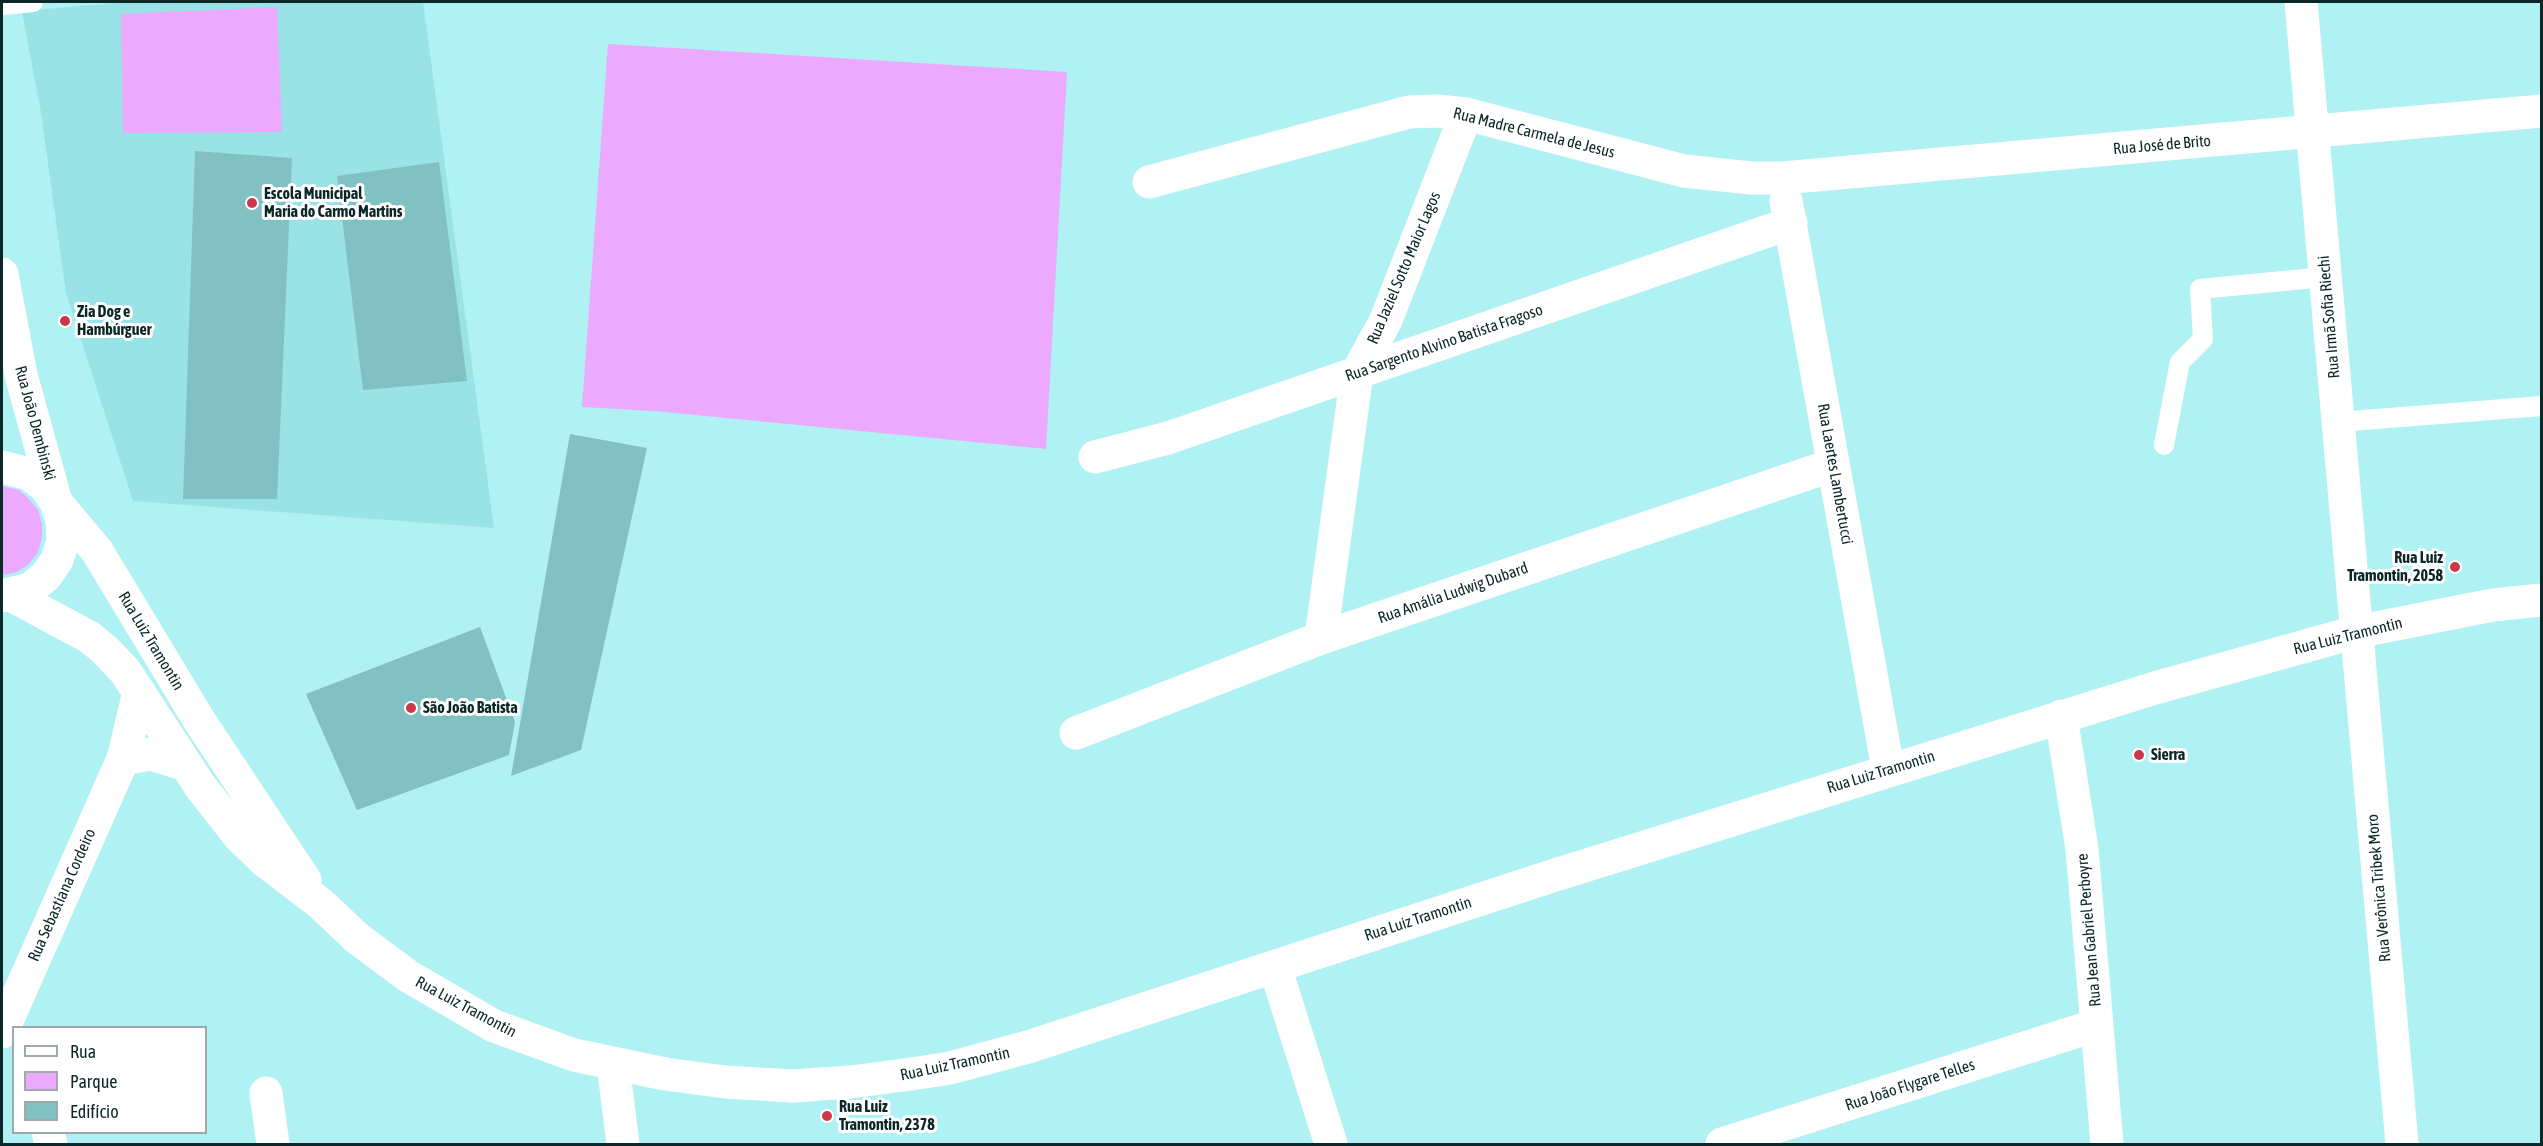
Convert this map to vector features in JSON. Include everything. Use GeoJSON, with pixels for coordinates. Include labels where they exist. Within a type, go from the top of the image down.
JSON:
{"type":"FeatureCollection","features":[{"type":"Feature","properties":{"kind":"street","name":"Rua Irmã Sofia Riechi"},"geometry":{"type":"LineString","coordinates":[[2301,2],[2356,632]]}},
{"type":"Feature","properties":{"kind":"street","name":"Rua Madre Carmela de Jesus"},"geometry":{"type":"LineString","coordinates":[[1149,182],[1379,118],[1428,111],[1466,114],[1684,171],[1718,176],[1782,178]]}},
{"type":"Feature","properties":{"kind":"street","name":"Rua José de Brito"},"geometry":{"type":"LineString","coordinates":[[1782,178],[2541,111]]}},
{"type":"Feature","properties":{"kind":"street","name":"Rua Jaziel Sotto Maior Lagos"},"geometry":{"type":"LineString","coordinates":[[1321,638],[1357,373],[1386,320],[1466,114]]}},
{"type":"Feature","properties":{"kind":"street","name":"Rua Laertes Lambertucci"},"geometry":{"type":"LineString","coordinates":[[1782,178],[1888,769]]}},
{"type":"Feature","properties":{"kind":"street","name":"Rua Sargento Alvino Batista Fragoso"},"geometry":{"type":"LineString","coordinates":[[1095,457],[1168,438],[1791,223]]}},
{"type":"Feature","properties":{"kind":"street","name":"Rua João Dembinski"},"geometry":{"type":"LineString","coordinates":[[2,274],[21,375],[62,521],[63,541],[57,560],[46,576],[38,583],[6,595]]}},
{"type":"Feature","properties":{"kind":"street","name":"Rua Amália Ludwig Dubard"},"geometry":{"type":"LineString","coordinates":[[1076,733],[1321,638],[1833,465]]}},
{"type":"Feature","properties":{"kind":"street","name":"Rua Luiz Tramontin"},"geometry":{"type":"LineString","coordinates":[[2,468],[29,474],[45,486],[97,551],[224,759],[321,904]]}},
{"type":"Feature","properties":{"kind":"street","name":"Rua Luiz Tramontin"},"geometry":{"type":"LineString","coordinates":[[6,595],[89,637],[124,671],[217,810],[239,836],[266,862],[321,904],[357,938],[408,976],[459,1007],[533,1042],[614,1064],[725,1082],[793,1086],[905,1075],[961,1065],[1028,1047],[1888,769],[2061,716],[2356,632],[2427,616],[2541,600]]}},
{"type":"Feature","properties":{"kind":"street","name":"Rua Verônica Tribek Moro"},"geometry":{"type":"LineString","coordinates":[[2356,632],[2402,1144]]}},
{"type":"Feature","properties":{"kind":"street","name":"Rua Sebastiana Cordeiro"},"geometry":{"type":"LineString","coordinates":[[2,1032],[123,759],[139,692]]}},
{"type":"Feature","properties":{"kind":"street","name":"Rua Jean Gabriel Perboyre"},"geometry":{"type":"LineString","coordinates":[[2061,716],[2082,849],[2107,1144]]}},
{"type":"Feature","properties":{"kind":"street"},"geometry":{"type":"LineString","coordinates":[[123,759],[151,754],[186,765]]}},
{"type":"Feature","properties":{"kind":"street"},"geometry":{"type":"LineString","coordinates":[[1275,967],[1331,1144]]}},
{"type":"Feature","properties":{"kind":"street","name":"Rua João Flygare Telles"},"geometry":{"type":"LineString","coordinates":[[1722,1144],[2097,1025]]}},
{"type":"Feature","properties":{"kind":"street"},"geometry":{"type":"LineString","coordinates":[[2,1042],[12,1055]]}},
{"type":"Feature","properties":{"kind":"street"},"geometry":{"type":"LineString","coordinates":[[614,1064],[623,1144]]}},
{"type":"Feature","properties":{"kind":"street"},"geometry":{"type":"LineString","coordinates":[[266,1093],[273,1144]]}},
{"type":"Feature","properties":{"kind":"lane"},"geometry":{"type":"LineString","coordinates":[[2,5],[33,2]]}},
{"type":"Feature","properties":{"kind":"lane"},"geometry":{"type":"LineString","coordinates":[[2164,445],[2180,362],[2203,339],[2200,289],[2325,277]]}},
{"type":"Feature","properties":{"kind":"lane"},"geometry":{"type":"LineString","coordinates":[[2338,422],[2541,406]]}},
{"type":"Feature","properties":{"kind":"shaded area","name":"Escola Municipal Maria do Carmo Martins"},"geometry":{"type":"Polygon","coordinates":[[[128,2],[423,2],[494,528],[133,501],[66,293],[41,113],[22,11],[128,2]]]}},
{"type":"Feature","properties":{"kind":"green space"},"geometry":{"type":"Polygon","coordinates":[[[277,7],[282,132],[123,133],[121,14],[277,7]]]}},
{"type":"Feature","properties":{"kind":"green space"},"geometry":{"type":"Polygon","coordinates":[[[608,44],[1067,72],[1046,449],[654,411],[582,407],[608,44]]]}},
{"type":"Feature","properties":{"kind":"green space"},"geometry":{"type":"Polygon","coordinates":[[[2,486],[19,490],[29,499],[38,510],[42,524],[42,538],[38,552],[29,564],[17,572],[3,575],[2,486]]]}},
{"type":"Feature","properties":{"kind":"building"},"geometry":{"type":"Polygon","coordinates":[[[195,151],[292,158],[277,499],[183,499],[195,151]]]}},
{"type":"Feature","properties":{"kind":"building"},"geometry":{"type":"Polygon","coordinates":[[[439,162],[467,381],[363,390],[337,176],[439,162]]]}},
{"type":"Feature","properties":{"kind":"building"},"geometry":{"type":"Polygon","coordinates":[[[570,434],[647,448],[581,750],[511,776],[570,434]]]}},
{"type":"Feature","properties":{"kind":"building","name":"São João Batista"},"geometry":{"type":"Polygon","coordinates":[[[480,627],[515,722],[509,755],[357,810],[306,694],[480,627]]]}},
{"type":"Feature","properties":{"kind":"place","name":"Escola Municipal Maria do Carmo Martins"},"geometry":{"type":"Point","coordinates":[252,203]}},
{"type":"Feature","properties":{"kind":"place","name":"Zia Dog e Hambúrguer"},"geometry":{"type":"Point","coordinates":[65,321]}},
{"type":"Feature","properties":{"kind":"place","name":"Rua Luiz Tramontin, 2058"},"geometry":{"type":"Point","coordinates":[2455,567]}},
{"type":"Feature","properties":{"kind":"place","name":"São João Batista"},"geometry":{"type":"Point","coordinates":[411,708]}},
{"type":"Feature","properties":{"kind":"place","name":"Sierra"},"geometry":{"type":"Point","coordinates":[2139,755]}},
{"type":"Feature","properties":{"kind":"place","name":"Rua Luiz Tramontin, 2378"},"geometry":{"type":"Point","coordinates":[827,1116]}}]}
